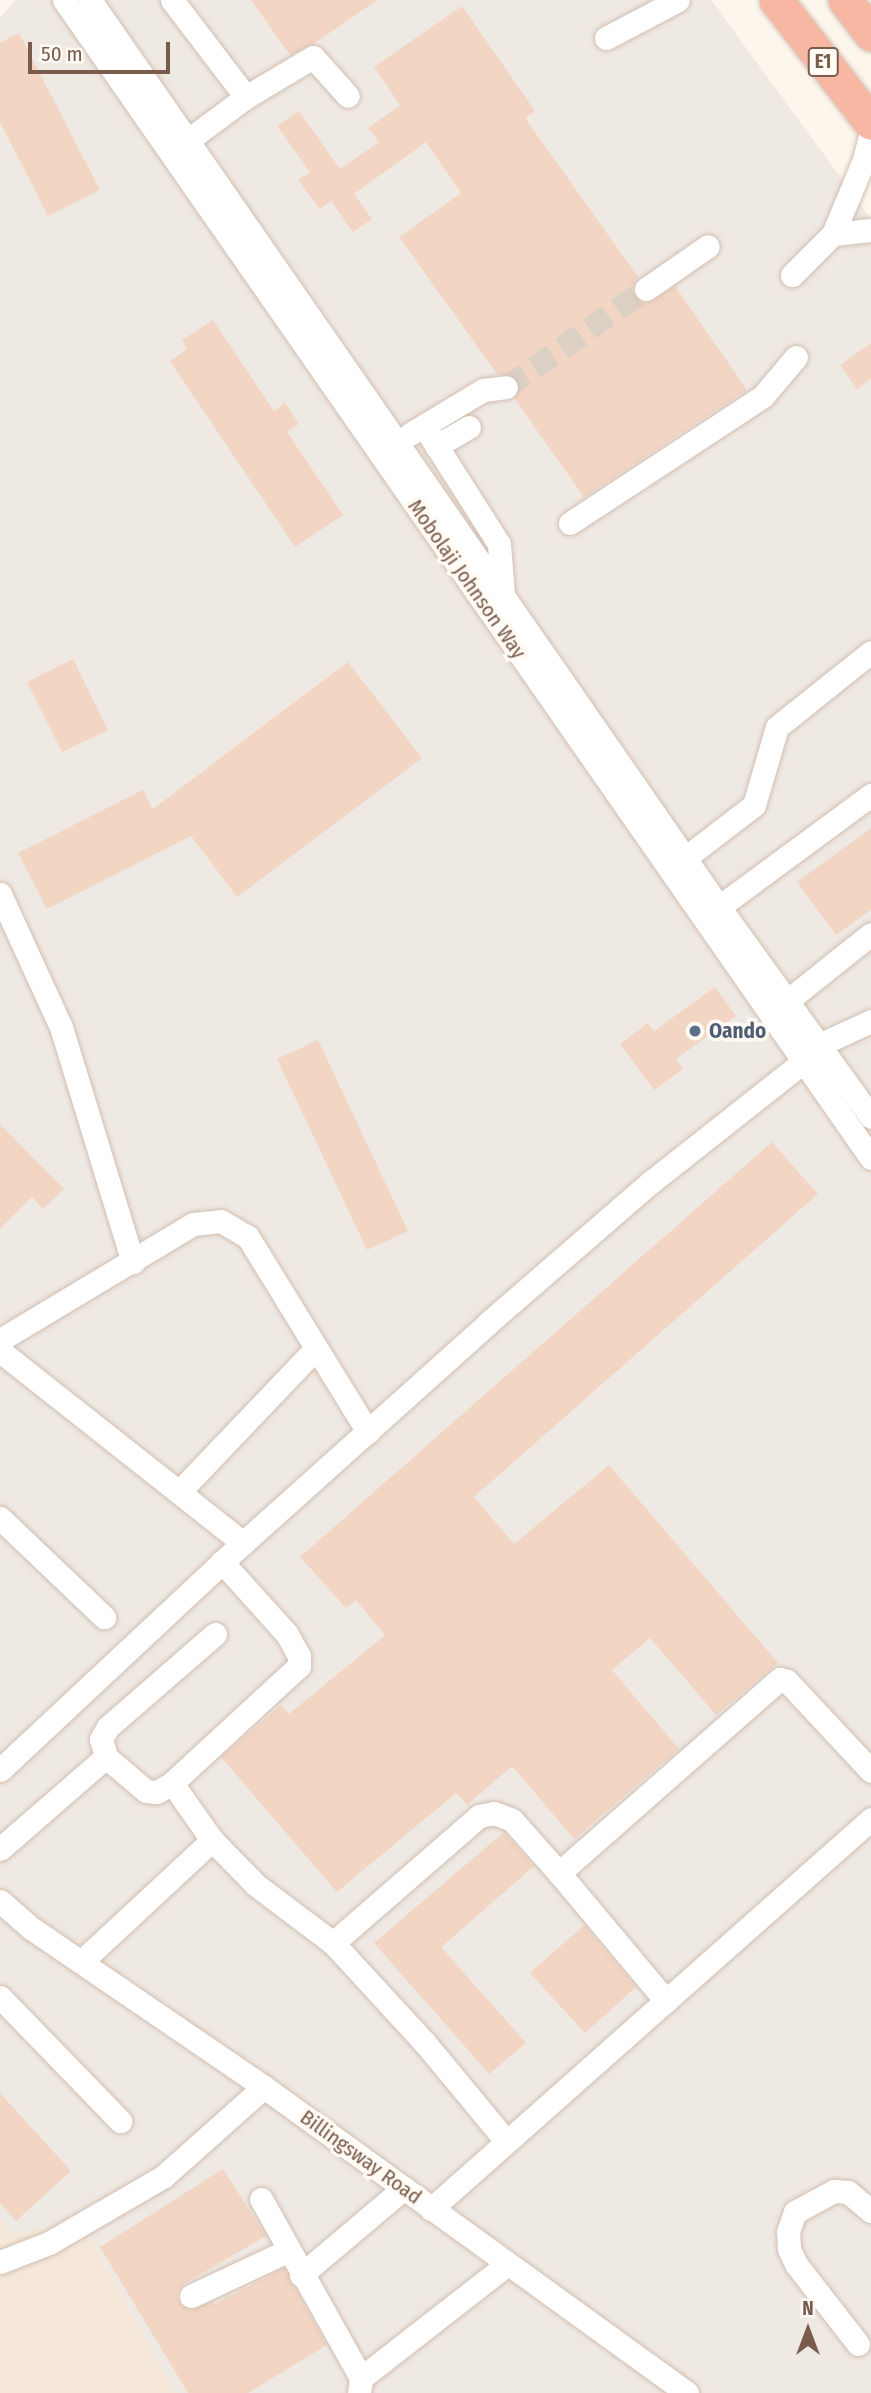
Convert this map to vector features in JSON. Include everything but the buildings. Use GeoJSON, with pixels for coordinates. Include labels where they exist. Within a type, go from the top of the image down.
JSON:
{"type":"FeatureCollection","features":[{"type":"Feature","properties":{"kind":"highway","name":"E1"},"geometry":{"type":"LineString","coordinates":[[776,0],[871,123]]}},
{"type":"Feature","properties":{"kind":"highway"},"geometry":{"type":"LineString","coordinates":[[845,0],[871,34]]}},
{"type":"Feature","properties":{"kind":"street","name":"Mobolaji Johnson Way"},"geometry":{"type":"LineString","coordinates":[[64,0],[871,1158]]}},
{"type":"Feature","properties":{"kind":"street","name":"Mobolaji Johnson Way"},"geometry":{"type":"LineString","coordinates":[[90,0],[719,907],[871,1117]]}},
{"type":"Feature","properties":{"kind":"street"},"geometry":{"type":"LineString","coordinates":[[172,0],[246,97]]}},
{"type":"Feature","properties":{"kind":"street"},"geometry":{"type":"LineString","coordinates":[[606,38],[678,0]]}},
{"type":"Feature","properties":{"kind":"street"},"geometry":{"type":"LineString","coordinates":[[188,140],[246,97],[313,57],[348,96]]}},
{"type":"Feature","properties":{"kind":"street"},"geometry":{"type":"LineString","coordinates":[[792,275],[833,234],[864,160],[871,131]]}},
{"type":"Feature","properties":{"kind":"street"},"geometry":{"type":"LineString","coordinates":[[833,234],[871,230]]}},
{"type":"Feature","properties":{"kind":"street"},"geometry":{"type":"LineString","coordinates":[[646,289],[708,246]]}},
{"type":"Feature","properties":{"kind":"street"},"geometry":{"type":"LineString","coordinates":[[570,523],[763,397],[796,357]]}},
{"type":"Feature","properties":{"kind":"street"},"geometry":{"type":"LineString","coordinates":[[397,441],[483,390],[506,387]]}},
{"type":"Feature","properties":{"kind":"street"},"geometry":{"type":"LineString","coordinates":[[424,426],[499,544],[503,594]]}},
{"type":"Feature","properties":{"kind":"street"},"geometry":{"type":"LineString","coordinates":[[436,446],[469,427]]}},
{"type":"Feature","properties":{"kind":"street"},"geometry":{"type":"LineString","coordinates":[[685,858],[754,805],[777,727],[871,652]]}},
{"type":"Feature","properties":{"kind":"street"},"geometry":{"type":"LineString","coordinates":[[719,907],[871,794]]}},
{"type":"Feature","properties":{"kind":"street"},"geometry":{"type":"LineString","coordinates":[[0,894],[61,1027],[133,1262]]}},
{"type":"Feature","properties":{"kind":"street"},"geometry":{"type":"LineString","coordinates":[[787,1000],[871,934]]}},
{"type":"Feature","properties":{"kind":"street"},"geometry":{"type":"LineString","coordinates":[[819,1045],[871,1021]]}},
{"type":"Feature","properties":{"kind":"street"},"geometry":{"type":"LineString","coordinates":[[0,1770],[243,1542],[651,1182],[803,1062]]}},
{"type":"Feature","properties":{"kind":"street"},"geometry":{"type":"LineString","coordinates":[[0,1340],[204,1219],[243,1231],[314,1350],[368,1432]]}},
{"type":"Feature","properties":{"kind":"street"},"geometry":{"type":"LineString","coordinates":[[179,1492],[314,1350]]}},
{"type":"Feature","properties":{"kind":"street"},"geometry":{"type":"LineString","coordinates":[[0,1351],[243,1542]]}},
{"type":"Feature","properties":{"kind":"street"},"geometry":{"type":"LineString","coordinates":[[0,1518],[104,1618]]}},
{"type":"Feature","properties":{"kind":"street"},"geometry":{"type":"LineString","coordinates":[[215,1634],[108,1727],[101,1739],[106,1757],[146,1791],[157,1792],[172,1783],[299,1666],[299,1656],[286,1633],[222,1562]]}},
{"type":"Feature","properties":{"kind":"street"},"geometry":{"type":"LineString","coordinates":[[559,1873],[780,1679],[787,1681],[871,1771]]}},
{"type":"Feature","properties":{"kind":"street"},"geometry":{"type":"LineString","coordinates":[[0,1849],[106,1757]]}},
{"type":"Feature","properties":{"kind":"street"},"geometry":{"type":"LineString","coordinates":[[172,1783],[212,1840],[256,1885],[332,1943],[425,2043],[506,2141]]}},
{"type":"Feature","properties":{"kind":"street"},"geometry":{"type":"LineString","coordinates":[[332,1943],[479,1816],[494,1813],[512,1820],[666,2001]]}},
{"type":"Feature","properties":{"kind":"street"},"geometry":{"type":"LineString","coordinates":[[431,2208],[871,1819]]}},
{"type":"Feature","properties":{"kind":"street"},"geometry":{"type":"LineString","coordinates":[[82,1961],[212,1840]]}},
{"type":"Feature","properties":{"kind":"street","name":"Billingsway Road"},"geometry":{"type":"LineString","coordinates":[[0,1901],[31,1928],[264,2087],[506,2265],[687,2393]]}},
{"type":"Feature","properties":{"kind":"street","name":"Billingsway Road"},"geometry":{"type":"LineString","coordinates":[[0,1919],[31,1928]]}},
{"type":"Feature","properties":{"kind":"street"},"geometry":{"type":"LineString","coordinates":[[0,1997],[120,2121]]}},
{"type":"Feature","properties":{"kind":"street"},"geometry":{"type":"LineString","coordinates":[[0,2262],[50,2243],[164,2176],[264,2087]]}},
{"type":"Feature","properties":{"kind":"street"},"geometry":{"type":"LineString","coordinates":[[301,2275],[404,2188]]}},
{"type":"Feature","properties":{"kind":"street"},"geometry":{"type":"LineString","coordinates":[[858,2344],[796,2264],[789,2249],[788,2232],[795,2212],[834,2191],[848,2192],[871,2211]]}},
{"type":"Feature","properties":{"kind":"street"},"geometry":{"type":"LineString","coordinates":[[261,2199],[360,2385],[506,2265]]}},
{"type":"Feature","properties":{"kind":"street"},"geometry":{"type":"LineString","coordinates":[[191,2295],[287,2251]]}},
{"type":"Feature","properties":{"kind":"shaded area"},"geometry":{"type":"Polygon","coordinates":[[[15,0],[711,0],[871,219],[871,2393],[175,2393],[81,2220],[14,2236],[0,2220],[0,18],[15,0]]]}},
{"type":"Feature","properties":{"kind":"shaded area"},"geometry":{"type":"Polygon","coordinates":[[[81,2219],[175,2393],[0,2393],[0,2220],[14,2236],[81,2219]]]}},
{"type":"Feature","properties":{"kind":"tunnel"},"geometry":{"type":"LineString","coordinates":[[506,387],[646,289]]}},
{"type":"Feature","properties":{"kind":"place","name":"Oando"},"geometry":{"type":"Point","coordinates":[695,1031]}}]}
